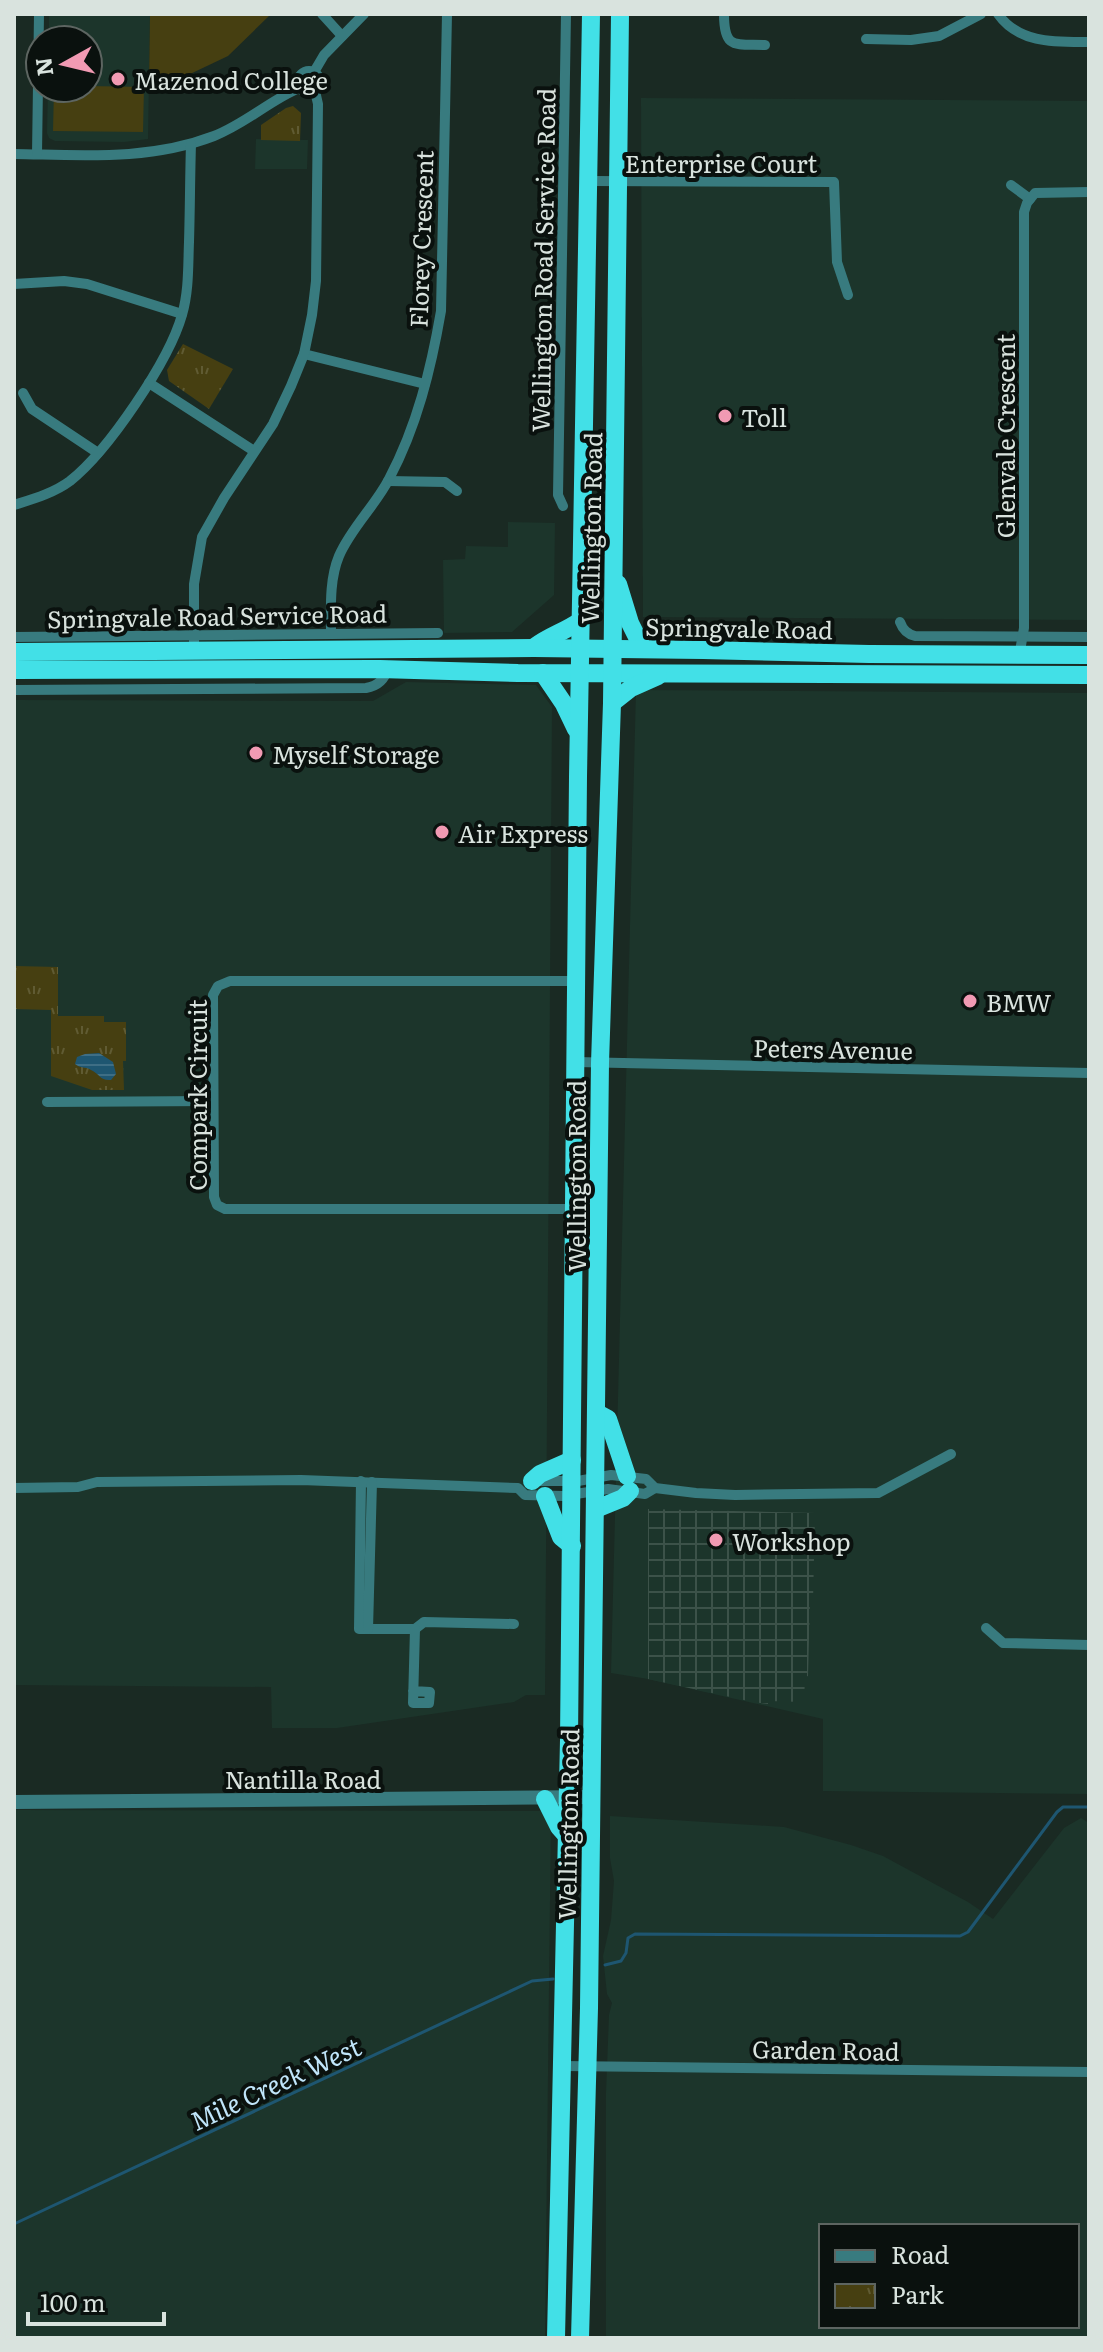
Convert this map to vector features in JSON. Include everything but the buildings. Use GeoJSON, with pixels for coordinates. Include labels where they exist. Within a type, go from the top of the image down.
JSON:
{"type":"FeatureCollection","features":[{"type":"Feature","properties":{"kind":"highway","name":"Wellington Road"},"geometry":{"type":"LineString","coordinates":[[580,2338],[588,2066],[600,1063],[612,703],[620,14]]}},
{"type":"Feature","properties":{"kind":"highway","name":"Wellington Road"},"geometry":{"type":"LineString","coordinates":[[556,2338],[572,1546],[578,735],[591,22]]}},
{"type":"Feature","properties":{"kind":"highway"},"geometry":{"type":"LineString","coordinates":[[613,570],[630,623],[643,649]]}},
{"type":"Feature","properties":{"kind":"highway"},"geometry":{"type":"LineString","coordinates":[[534,648],[580,621]]}},
{"type":"Feature","properties":{"kind":"highway","name":"Springvale Road"},"geometry":{"type":"LineString","coordinates":[[14,652],[194,644],[388,650],[435,641],[534,648],[869,654],[1020,645],[1089,655]]}},
{"type":"Feature","properties":{"kind":"highway","name":"Springvale Road"},"geometry":{"type":"LineString","coordinates":[[14,670],[388,669],[543,673],[1089,675]]}},
{"type":"Feature","properties":{"kind":"highway"},"geometry":{"type":"LineString","coordinates":[[543,673],[564,704],[578,735]]}},
{"type":"Feature","properties":{"kind":"highway"},"geometry":{"type":"LineString","coordinates":[[612,703],[631,688],[665,674]]}},
{"type":"Feature","properties":{"kind":"highway"},"geometry":{"type":"LineString","coordinates":[[596,1509],[623,1498],[629,1483],[608,1419],[597,1413]]}},
{"type":"Feature","properties":{"kind":"highway"},"geometry":{"type":"LineString","coordinates":[[525,1485],[540,1474],[572,1460]]}},
{"type":"Feature","properties":{"kind":"highway"},"geometry":{"type":"LineString","coordinates":[[545,1496],[561,1537],[572,1546]]}},
{"type":"Feature","properties":{"kind":"highway"},"geometry":{"type":"LineString","coordinates":[[567,1836],[541,1799],[545,1789],[568,1788]]}},
{"type":"Feature","properties":{"kind":"highway"},"geometry":{"type":"LineString","coordinates":[[558,2271],[582,2271]]}},
{"type":"Feature","properties":{"kind":"street"},"geometry":{"type":"LineString","coordinates":[[37,154],[39,14]]}},
{"type":"Feature","properties":{"kind":"street"},"geometry":{"type":"LineString","coordinates":[[322,14],[342,36]]}},
{"type":"Feature","properties":{"kind":"street"},"geometry":{"type":"LineString","coordinates":[[314,72],[324,55],[364,14]]}},
{"type":"Feature","properties":{"kind":"street","name":"Florey Crescent"},"geometry":{"type":"LineString","coordinates":[[331,634],[331,596],[338,557],[388,481],[421,407],[434,351],[441,311],[447,14]]}},
{"type":"Feature","properties":{"kind":"street","name":"Wellington Road Service Road"},"geometry":{"type":"LineString","coordinates":[[563,506],[558,495],[558,449],[566,14]]}},
{"type":"Feature","properties":{"kind":"street"},"geometry":{"type":"LineString","coordinates":[[724,14],[727,39],[735,44],[765,45]]}},
{"type":"Feature","properties":{"kind":"street"},"geometry":{"type":"LineString","coordinates":[[866,39],[911,40],[939,36],[981,14]]}},
{"type":"Feature","properties":{"kind":"street"},"geometry":{"type":"LineString","coordinates":[[998,14],[1004,23],[1027,37],[1047,42],[1089,42]]}},
{"type":"Feature","properties":{"kind":"street","name":"Wellington Road"},"geometry":{"type":"LineString","coordinates":[[566,30],[591,22]]}},
{"type":"Feature","properties":{"kind":"street"},"geometry":{"type":"LineString","coordinates":[[194,670],[194,584],[202,537],[273,424],[304,354],[316,281],[318,104],[315,91],[320,81],[314,72],[301,74],[299,88],[305,93],[315,91]]}},
{"type":"Feature","properties":{"kind":"street"},"geometry":{"type":"LineString","coordinates":[[14,154],[154,153],[191,144],[239,124],[299,88]]}},
{"type":"Feature","properties":{"kind":"street"},"geometry":{"type":"LineString","coordinates":[[14,505],[69,482],[98,453],[149,383],[167,351],[182,314],[188,280],[191,144]]}},
{"type":"Feature","properties":{"kind":"street","name":"Enterprise Court"},"geometry":{"type":"LineString","coordinates":[[589,181],[834,182],[837,262],[848,295]]}},
{"type":"Feature","properties":{"kind":"street"},"geometry":{"type":"LineString","coordinates":[[1011,185],[1030,199],[1039,193],[1089,192]]}},
{"type":"Feature","properties":{"kind":"street","name":"Glenvale Crescent"},"geometry":{"type":"LineString","coordinates":[[1020,674],[1020,645],[1024,628],[1024,220],[1030,199]]}},
{"type":"Feature","properties":{"kind":"street"},"geometry":{"type":"LineString","coordinates":[[14,284],[64,281],[87,284],[182,314]]}},
{"type":"Feature","properties":{"kind":"street"},"geometry":{"type":"LineString","coordinates":[[304,354],[425,384]]}},
{"type":"Feature","properties":{"kind":"street"},"geometry":{"type":"LineString","coordinates":[[149,383],[254,451]]}},
{"type":"Feature","properties":{"kind":"street"},"geometry":{"type":"LineString","coordinates":[[23,393],[32,409],[98,453]]}},
{"type":"Feature","properties":{"kind":"street"},"geometry":{"type":"LineString","coordinates":[[388,481],[445,482],[457,491]]}},
{"type":"Feature","properties":{"kind":"street","name":"Springvale Road"},"geometry":{"type":"LineString","coordinates":[[900,622],[902,628],[915,636],[1020,645],[1089,637]]}},
{"type":"Feature","properties":{"kind":"street","name":"Springvale Road Service Road"},"geometry":{"type":"LineString","coordinates":[[14,637],[194,644],[331,634],[421,633],[435,641]]}},
{"type":"Feature","properties":{"kind":"street","name":"Springvale Road Service Road"},"geometry":{"type":"LineString","coordinates":[[421,633],[435,641]]}},
{"type":"Feature","properties":{"kind":"street"},"geometry":{"type":"LineString","coordinates":[[14,690],[366,688],[383,679],[388,669],[388,650]]}},
{"type":"Feature","properties":{"kind":"street","name":"Compark Circuit"},"geometry":{"type":"LineString","coordinates":[[575,1209],[225,1209],[217,1205],[214,1197],[212,1101],[213,995],[218,986],[230,981],[577,981]]}},
{"type":"Feature","properties":{"kind":"street","name":"Peters Avenue"},"geometry":{"type":"LineString","coordinates":[[576,1062],[1089,1073]]}},
{"type":"Feature","properties":{"kind":"street"},"geometry":{"type":"LineString","coordinates":[[1027,1084],[1028,1072]]}},
{"type":"Feature","properties":{"kind":"street"},"geometry":{"type":"LineString","coordinates":[[47,1102],[212,1101]]}},
{"type":"Feature","properties":{"kind":"street"},"geometry":{"type":"LineString","coordinates":[[525,1485],[525,1495],[545,1496],[597,1483],[629,1483],[646,1479],[655,1488],[680,1492],[735,1495],[878,1493],[951,1454]]}},
{"type":"Feature","properties":{"kind":"street"},"geometry":{"type":"LineString","coordinates":[[14,1488],[78,1487],[97,1482],[366,1482],[572,1488]]}},
{"type":"Feature","properties":{"kind":"street"},"geometry":{"type":"LineString","coordinates":[[366,1482],[368,1629],[415,1629],[424,1622],[514,1624]]}},
{"type":"Feature","properties":{"kind":"street"},"geometry":{"type":"LineString","coordinates":[[986,1628],[1003,1643],[1089,1645]]}},
{"type":"Feature","properties":{"kind":"street"},"geometry":{"type":"LineString","coordinates":[[413,1691],[415,1629]]}},
{"type":"Feature","properties":{"kind":"street"},"geometry":{"type":"LineString","coordinates":[[568,1788],[592,1797]]}},
{"type":"Feature","properties":{"kind":"street","name":"Nantilla Road"},"geometry":{"type":"LineString","coordinates":[[14,1802],[541,1799]]}},
{"type":"Feature","properties":{"kind":"street","name":"Garden Road"},"geometry":{"type":"LineString","coordinates":[[563,2066],[1089,2072]]}},
{"type":"Feature","properties":{"kind":"shaded area","name":"Mazenod College"},"geometry":{"type":"Polygon","coordinates":[[[49,14],[150,14],[148,139],[124,142],[55,141],[49,138],[48,104],[104,104],[104,24],[49,24],[49,14]]]}},
{"type":"Feature","properties":{"kind":"shaded area"},"geometry":{"type":"Polygon","coordinates":[[[641,98],[1089,101],[1089,620],[643,617],[641,98]]]}},
{"type":"Feature","properties":{"kind":"shaded area"},"geometry":{"type":"Polygon","coordinates":[[[256,139],[308,140],[307,169],[255,169],[256,139]]]}},
{"type":"Feature","properties":{"kind":"shaded area"},"geometry":{"type":"Polygon","coordinates":[[[508,522],[555,523],[554,595],[512,632],[444,633],[443,560],[465,559],[466,546],[508,547],[508,522]]]}},
{"type":"Feature","properties":{"kind":"shaded area"},"geometry":{"type":"Polygon","coordinates":[[[406,682],[536,685],[552,707],[545,1695],[526,1695],[514,1702],[337,1728],[272,1728],[271,1687],[14,1685],[14,700],[373,701],[406,682]]]}},
{"type":"Feature","properties":{"kind":"shaded area"},"geometry":{"type":"Polygon","coordinates":[[[636,690],[1089,693],[1089,1794],[823,1791],[823,1719],[611,1673],[636,690]]]}},
{"type":"Feature","properties":{"kind":"shaded area"},"geometry":{"type":"Polygon","coordinates":[[[648,1509],[815,1513],[813,1601],[810,1601],[808,1676],[805,1677],[804,1702],[753,1702],[648,1679],[648,1509]]]}},
{"type":"Feature","properties":{"kind":"shaded area"},"geometry":{"type":"Polygon","coordinates":[[[14,1810],[551,1811],[545,2338],[14,2338],[14,1810]]]}},
{"type":"Feature","properties":{"kind":"shaded area"},"geometry":{"type":"Polygon","coordinates":[[[610,1816],[784,1827],[883,1856],[993,1919],[1064,1828],[1081,1818],[1089,1823],[1089,2338],[606,2338],[606,2093],[612,2003],[607,1994],[603,1956],[611,1920],[614,1881],[610,1858],[610,1816]]]}},
{"type":"Feature","properties":{"kind":"green space"},"geometry":{"type":"Polygon","coordinates":[[[150,14],[271,14],[228,56],[188,75],[149,82],[150,14]]]}},
{"type":"Feature","properties":{"kind":"green space"},"geometry":{"type":"Polygon","coordinates":[[[104,86],[144,87],[143,132],[53,131],[54,104],[104,104],[104,86]]]}},
{"type":"Feature","properties":{"kind":"green space"},"geometry":{"type":"Polygon","coordinates":[[[293,106],[301,113],[300,141],[261,140],[261,125],[293,106]]]}},
{"type":"Feature","properties":{"kind":"green space"},"geometry":{"type":"Polygon","coordinates":[[[183,344],[233,369],[209,409],[169,381],[167,370],[183,344]]]}},
{"type":"Feature","properties":{"kind":"green space"},"geometry":{"type":"Polygon","coordinates":[[[14,966],[58,967],[58,1016],[104,1016],[104,1022],[126,1022],[124,1090],[92,1090],[51,1076],[51,1010],[14,1009],[14,966]]]}},
{"type":"Feature","properties":{"kind":"water"},"geometry":{"type":"Polygon","coordinates":[[[99,1053],[113,1062],[116,1074],[111,1080],[75,1064],[77,1057],[99,1053]]]}},
{"type":"Feature","properties":{"kind":"waterway","name":"Mile Creek West"},"geometry":{"type":"LineString","coordinates":[[605,1965],[621,1961],[626,1953],[628,1938],[635,1934],[960,1936],[968,1932],[1057,1812],[1063,1807],[1089,1807]]}},
{"type":"Feature","properties":{"kind":"waterway","name":"Mile Creek West"},"geometry":{"type":"LineString","coordinates":[[14,2224],[532,1981],[553,1979]]}},
{"type":"Feature","properties":{"kind":"place","name":"Mazenod College"},"geometry":{"type":"Point","coordinates":[118,79]}},
{"type":"Feature","properties":{"kind":"place","name":"Toll"},"geometry":{"type":"Point","coordinates":[725,416]}},
{"type":"Feature","properties":{"kind":"place","name":"Myself Storage"},"geometry":{"type":"Point","coordinates":[256,753]}},
{"type":"Feature","properties":{"kind":"place","name":"Air Express"},"geometry":{"type":"Point","coordinates":[442,832]}},
{"type":"Feature","properties":{"kind":"place","name":"BMW"},"geometry":{"type":"Point","coordinates":[970,1001]}},
{"type":"Feature","properties":{"kind":"place","name":"Workshop"},"geometry":{"type":"Point","coordinates":[716,1540]}}]}
